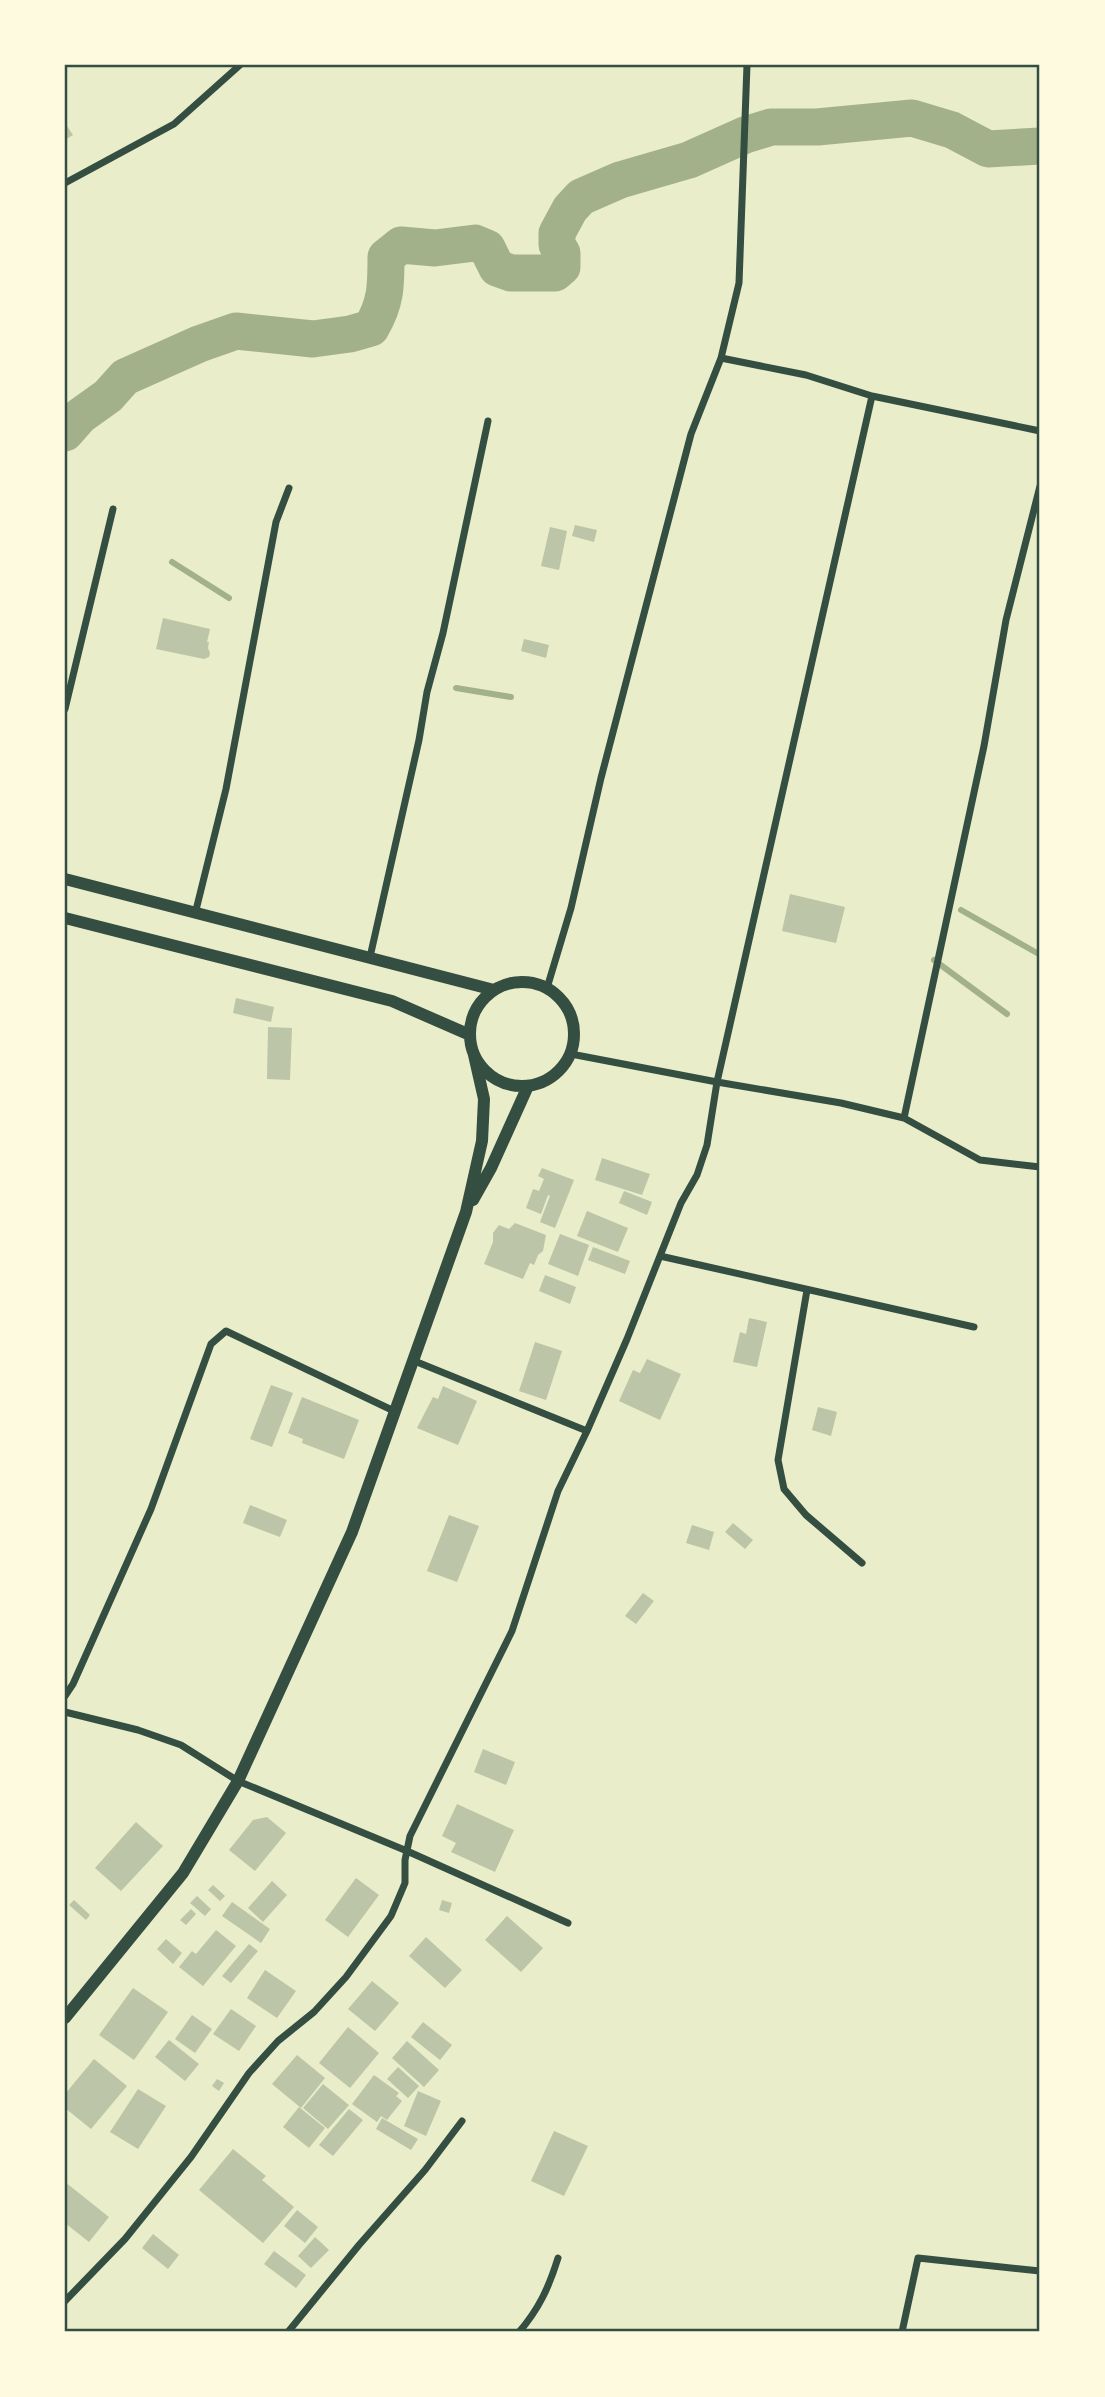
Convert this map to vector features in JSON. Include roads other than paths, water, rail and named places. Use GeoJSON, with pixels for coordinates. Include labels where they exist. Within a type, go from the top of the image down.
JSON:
{"type":"FeatureCollection","features":[{"type":"Feature","properties":{"kind":"street"},"geometry":{"type":"LineString","coordinates":[[65,183],[174,124],[240,65]]}},
{"type":"Feature","properties":{"kind":"street"},"geometry":{"type":"LineString","coordinates":[[547,988],[571,908],[601,778],[691,434],[721,358],[739,283],[747,65]]}},
{"type":"Feature","properties":{"kind":"street"},"geometry":{"type":"LineString","coordinates":[[721,358],[806,375],[872,396],[1040,430]]}},
{"type":"Feature","properties":{"kind":"street"},"geometry":{"type":"LineString","coordinates":[[65,2301],[133,2229],[191,2157],[248,2073],[278,2040],[314,2012],[346,1977],[391,1916],[404,1883],[410,1836],[512,1631],[558,1491],[587,1431],[681,1203],[697,1175],[707,1145],[717,1082],[872,396]]}},
{"type":"Feature","properties":{"kind":"street"},"geometry":{"type":"LineString","coordinates":[[370,957],[488,421]]}},
{"type":"Feature","properties":{"kind":"street"},"geometry":{"type":"LineString","coordinates":[[904,1118],[984,746],[1006,620],[1040,486]]}},
{"type":"Feature","properties":{"kind":"street"},"geometry":{"type":"LineString","coordinates":[[195,915],[226,789],[276,522],[289,488]]}},
{"type":"Feature","properties":{"kind":"street"},"geometry":{"type":"LineString","coordinates":[[65,709],[113,509]]}},
{"type":"Feature","properties":{"kind":"street"},"geometry":{"type":"LineString","coordinates":[[65,879],[195,915],[494,990]]}},
{"type":"Feature","properties":{"kind":"street"},"geometry":{"type":"LineString","coordinates":[[65,918],[392,1001],[470,1035]]}},
{"type":"Feature","properties":{"kind":"street"},"geometry":{"type":"LineString","coordinates":[[65,2018],[183,1873],[237,1781],[352,1532],[466,1212],[482,1141],[484,1099],[474,1055],[470,1035],[472,1018],[480,1002],[494,990],[520,981],[547,988],[560,997],[569,1009],[575,1039],[571,1054],[554,1076],[528,1086],[511,1085],[496,1079],[483,1068],[474,1055]]}},
{"type":"Feature","properties":{"kind":"street"},"geometry":{"type":"LineString","coordinates":[[571,1054],[841,1103],[904,1118],[980,1160],[1040,1167]]}},
{"type":"Feature","properties":{"kind":"street"},"geometry":{"type":"LineString","coordinates":[[466,1212],[491,1168],[528,1086]]}},
{"type":"Feature","properties":{"kind":"street"},"geometry":{"type":"LineString","coordinates":[[660,1256],[974,1327]]}},
{"type":"Feature","properties":{"kind":"street"},"geometry":{"type":"LineString","coordinates":[[807,1290],[778,1460],[784,1489],[806,1515],[862,1563]]}},
{"type":"Feature","properties":{"kind":"street"},"geometry":{"type":"LineString","coordinates":[[65,1696],[73,1684],[151,1509],[211,1344],[226,1331],[394,1410]]}},
{"type":"Feature","properties":{"kind":"street"},"geometry":{"type":"LineString","coordinates":[[412,1360],[587,1431]]}},
{"type":"Feature","properties":{"kind":"street"},"geometry":{"type":"LineString","coordinates":[[65,1712],[138,1730],[181,1745],[237,1781],[407,1851],[568,1923]]}},
{"type":"Feature","properties":{"kind":"street"},"geometry":{"type":"LineString","coordinates":[[288,2332],[425,2170],[462,2121]]}},
{"type":"Feature","properties":{"kind":"street"},"geometry":{"type":"LineString","coordinates":[[519,2332],[536,2312],[558,2258]]}},
{"type":"Feature","properties":{"kind":"street"},"geometry":{"type":"LineString","coordinates":[[902,2332],[918,2258],[1040,2270]]}},
{"type":"Feature","properties":{"kind":"waterway"},"geometry":{"type":"LineString","coordinates":[[65,433],[80,416],[108,396],[125,377],[199,344],[236,331],[313,339],[371,328],[384,294],[386,257],[401,245],[435,248],[475,243],[487,248],[497,268],[511,273],[555,273],[562,267],[557,233],[570,209],[581,197],[620,180],[689,160],[745,135],[771,127],[817,127],[912,118],[952,130],[988,149],[1040,146]]}},
{"type":"Feature","properties":{"kind":"waterway"},"geometry":{"type":"LineString","coordinates":[[172,562],[229,598]]}},
{"type":"Feature","properties":{"kind":"waterway"},"geometry":{"type":"LineString","coordinates":[[456,688],[511,697]]}},
{"type":"Feature","properties":{"kind":"waterway"},"geometry":{"type":"LineString","coordinates":[[961,910],[1037,953]]}},
{"type":"Feature","properties":{"kind":"waterway"},"geometry":{"type":"LineString","coordinates":[[934,960],[1007,1014]]}}]}
